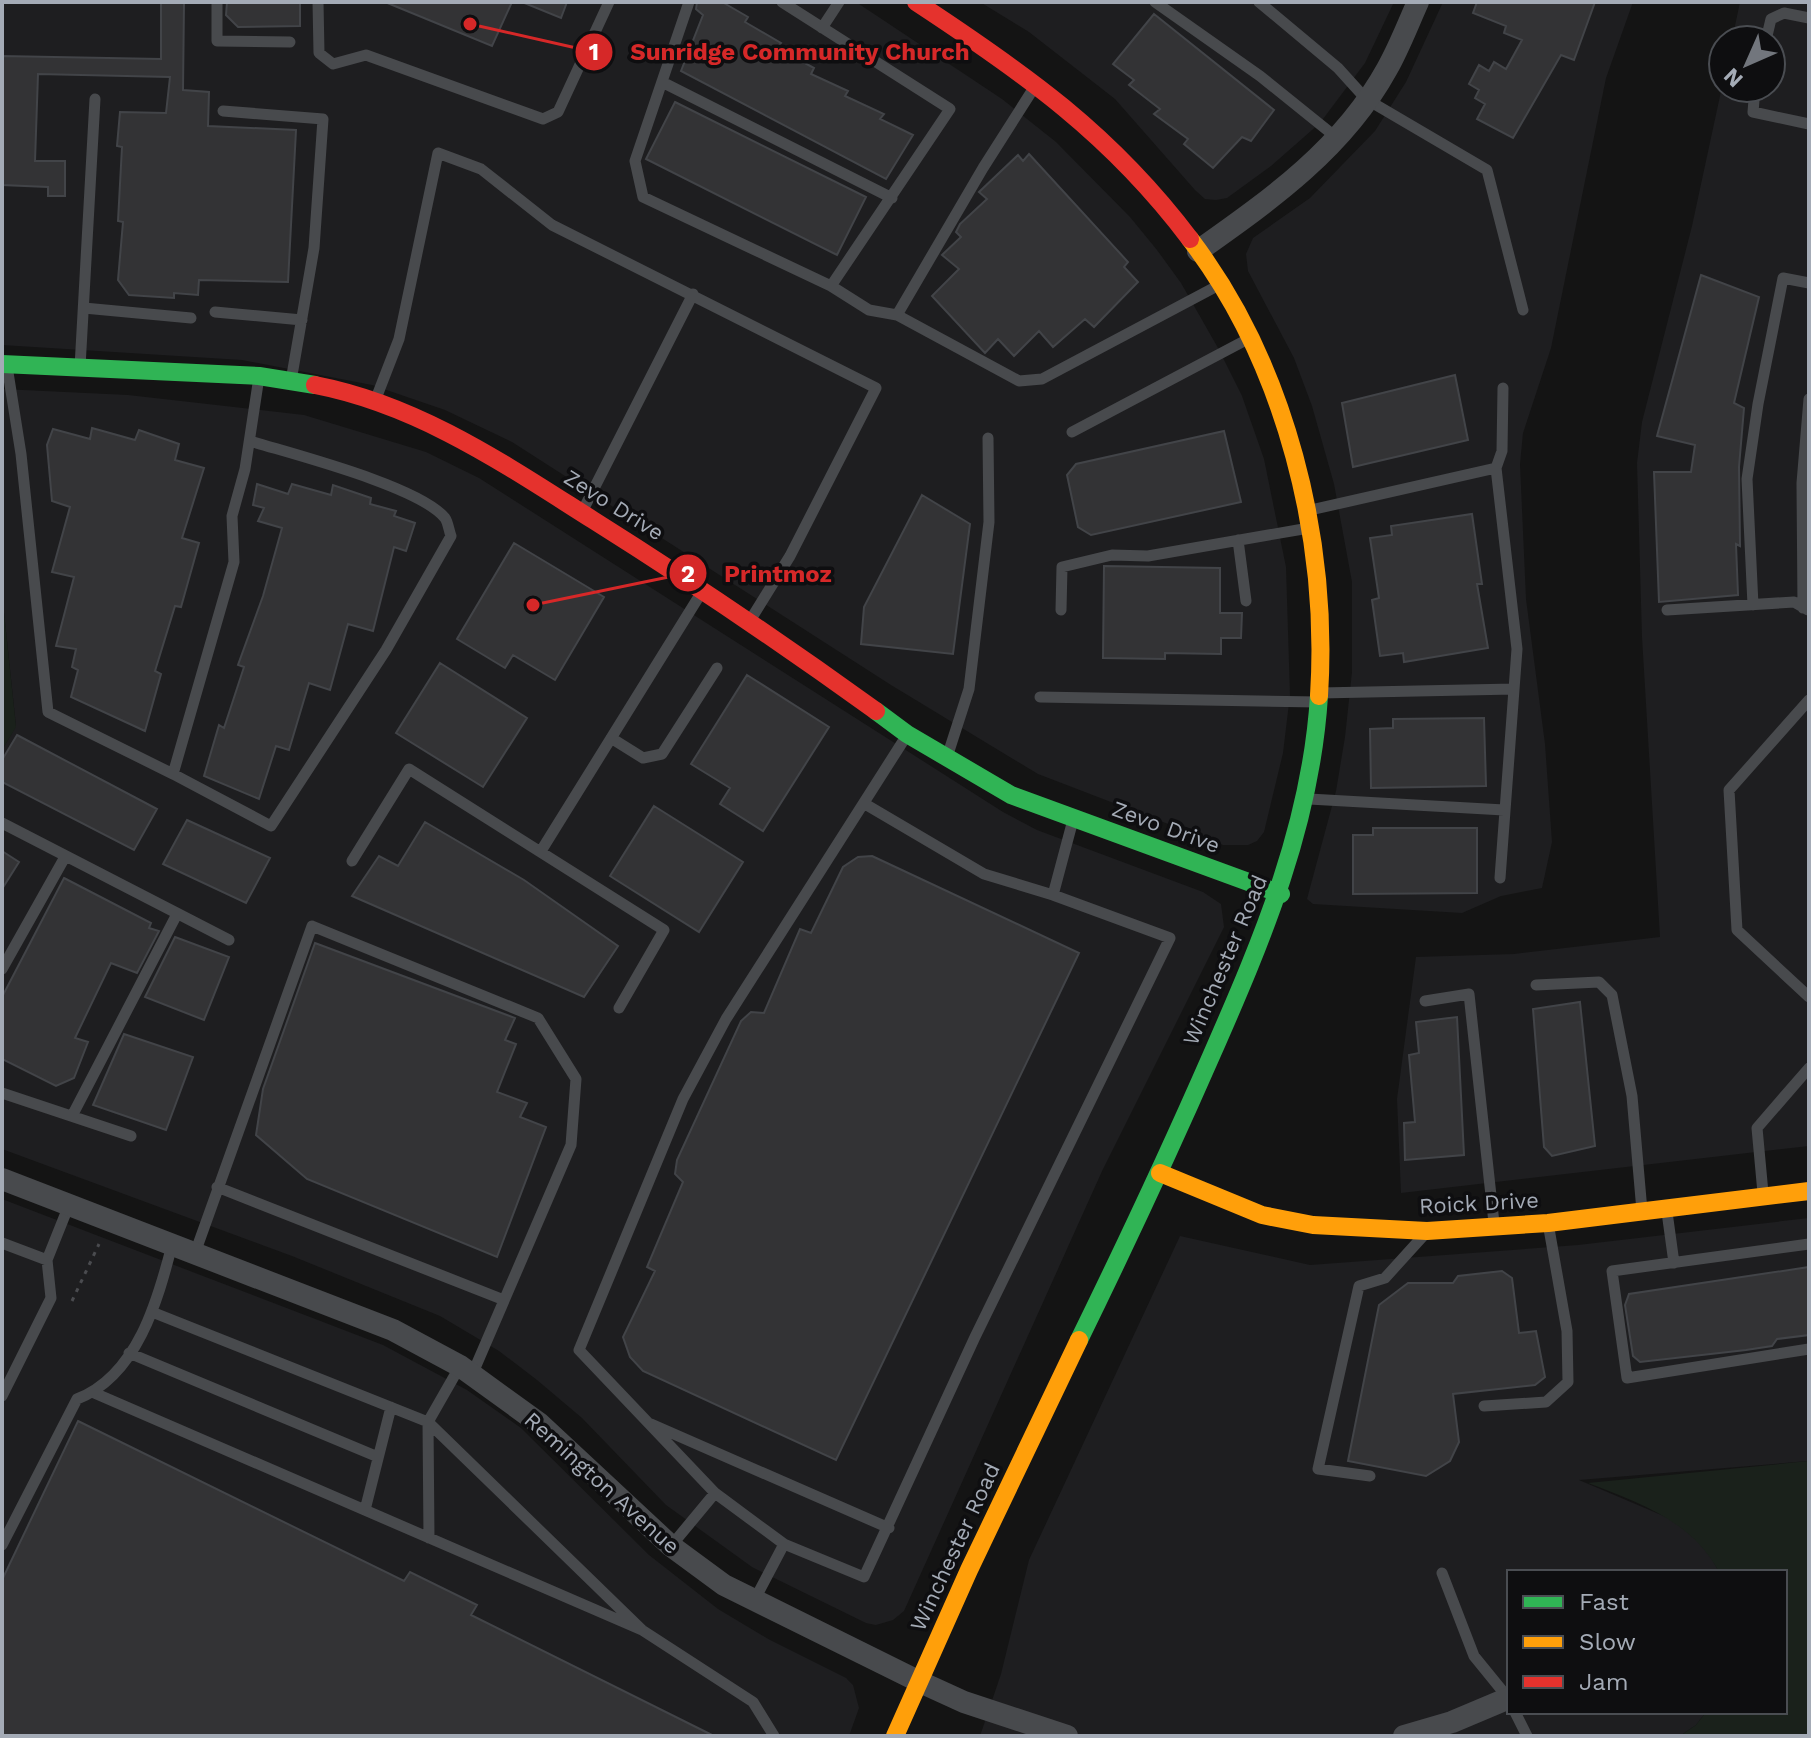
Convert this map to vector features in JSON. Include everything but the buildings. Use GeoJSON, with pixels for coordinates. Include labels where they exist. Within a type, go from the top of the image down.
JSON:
{"type":"FeatureCollection","features":[{"type":"Feature","properties":{"kind":"street","name":"Winchester Road"},"geometry":{"type":"LineString","coordinates":[[895,1736],[918,1681],[1160,1173],[1281,894],[1307,798],[1319,698],[1319,627],[1308,520],[1278,411],[1249,339],[1221,284],[1198,251],[1108,145],[1037,83],[916,2]]}},
{"type":"Feature","properties":{"kind":"street"},"geometry":{"type":"LineString","coordinates":[[1198,251],[1284,191],[1338,138],[1387,71],[1418,2]]}},
{"type":"Feature","properties":{"kind":"street","name":"Zevo Drive"},"geometry":{"type":"LineString","coordinates":[[4,364],[259,376],[375,402],[466,440],[751,620],[907,734],[1011,795],[1281,894]]}},
{"type":"Feature","properties":{"kind":"street","name":"Roick Drive"},"geometry":{"type":"LineString","coordinates":[[1160,1173],[1262,1215],[1313,1225],[1427,1231],[1548,1223],[1809,1191]]}},
{"type":"Feature","properties":{"kind":"street","name":"Remington Avenue"},"geometry":{"type":"LineString","coordinates":[[2,1179],[393,1330],[466,1371],[540,1424],[671,1546],[724,1585],[964,1702],[1067,1736]]}},
{"type":"Feature","properties":{"kind":"street"},"geometry":{"type":"LineString","coordinates":[[1404,1736],[1452,1722],[1507,1699]]}},
{"type":"Feature","properties":{"kind":"lane"},"geometry":{"type":"LineString","coordinates":[[217,2],[217,41],[290,42]]}},
{"type":"Feature","properties":{"kind":"lane"},"geometry":{"type":"LineString","coordinates":[[318,2],[319,53],[333,64],[366,55],[543,119],[558,112],[563,104],[609,2]]}},
{"type":"Feature","properties":{"kind":"lane"},"geometry":{"type":"LineString","coordinates":[[689,2],[635,161],[643,197],[831,286],[869,310],[897,315],[1019,381],[1042,379],[1221,284]]}},
{"type":"Feature","properties":{"kind":"lane"},"geometry":{"type":"LineString","coordinates":[[782,2],[950,109],[831,286]]}},
{"type":"Feature","properties":{"kind":"lane"},"geometry":{"type":"LineString","coordinates":[[822,28],[839,2]]}},
{"type":"Feature","properties":{"kind":"lane"},"geometry":{"type":"LineString","coordinates":[[1155,2],[1260,76],[1338,138]]}},
{"type":"Feature","properties":{"kind":"lane"},"geometry":{"type":"LineString","coordinates":[[1259,2],[1338,68],[1366,99],[1487,170],[1523,310]]}},
{"type":"Feature","properties":{"kind":"lane"},"geometry":{"type":"LineString","coordinates":[[1770,24],[1771,19],[1784,13],[1809,18]]}},
{"type":"Feature","properties":{"kind":"lane"},"geometry":{"type":"LineString","coordinates":[[662,82],[892,198]]}},
{"type":"Feature","properties":{"kind":"lane"},"geometry":{"type":"LineString","coordinates":[[897,315],[1037,83]]}},
{"type":"Feature","properties":{"kind":"lane"},"geometry":{"type":"LineString","coordinates":[[80,368],[95,99]]}},
{"type":"Feature","properties":{"kind":"lane"},"geometry":{"type":"LineString","coordinates":[[1754,104],[1753,112],[1809,124]]}},
{"type":"Feature","properties":{"kind":"lane"},"geometry":{"type":"LineString","coordinates":[[223,111],[323,119],[314,248],[291,381]]}},
{"type":"Feature","properties":{"kind":"lane"},"geometry":{"type":"LineString","coordinates":[[375,402],[399,339],[438,153],[481,169],[552,225],[876,388],[790,556],[751,620]]}},
{"type":"Feature","properties":{"kind":"lane"},"geometry":{"type":"LineString","coordinates":[[1753,605],[1747,479],[1758,404],[1783,278],[1809,283]]}},
{"type":"Feature","properties":{"kind":"lane"},"geometry":{"type":"LineString","coordinates":[[581,513],[693,294]]}},
{"type":"Feature","properties":{"kind":"lane"},"geometry":{"type":"LineString","coordinates":[[84,308],[191,318]]}},
{"type":"Feature","properties":{"kind":"lane"},"geometry":{"type":"LineString","coordinates":[[215,312],[302,320]]}},
{"type":"Feature","properties":{"kind":"lane"},"geometry":{"type":"LineString","coordinates":[[1072,432],[1249,339]]}},
{"type":"Feature","properties":{"kind":"lane"},"geometry":{"type":"LineString","coordinates":[[4,364],[21,454],[48,712],[271,826],[386,650],[451,536],[445,519],[415,497],[327,464],[250,441]]}},
{"type":"Feature","properties":{"kind":"lane"},"geometry":{"type":"LineString","coordinates":[[173,774],[234,562],[232,516],[250,441],[259,376]]}},
{"type":"Feature","properties":{"kind":"lane"},"geometry":{"type":"LineString","coordinates":[[1500,878],[1517,649],[1496,468],[1502,451],[1503,388]]}},
{"type":"Feature","properties":{"kind":"lane"},"geometry":{"type":"LineString","coordinates":[[1806,609],[1802,483],[1809,399]]}},
{"type":"Feature","properties":{"kind":"lane"},"geometry":{"type":"LineString","coordinates":[[947,758],[969,689],[989,522],[988,438]]}},
{"type":"Feature","properties":{"kind":"lane"},"geometry":{"type":"LineString","coordinates":[[1061,610],[1062,567],[1112,555],[1148,556],[1238,540],[1496,468]]}},
{"type":"Feature","properties":{"kind":"lane"},"geometry":{"type":"LineString","coordinates":[[1238,540],[1246,601]]}},
{"type":"Feature","properties":{"kind":"lane"},"geometry":{"type":"LineString","coordinates":[[541,851],[703,590]]}},
{"type":"Feature","properties":{"kind":"lane"},"geometry":{"type":"LineString","coordinates":[[1667,610],[1794,602],[1806,609]]}},
{"type":"Feature","properties":{"kind":"lane"},"geometry":{"type":"LineString","coordinates":[[611,738],[643,758],[652,759],[662,754],[717,668]]}},
{"type":"Feature","properties":{"kind":"lane"},"geometry":{"type":"LineString","coordinates":[[1040,697],[1319,698],[1514,689]]}},
{"type":"Feature","properties":{"kind":"lane"},"geometry":{"type":"LineString","coordinates":[[1809,700],[1729,790],[1737,930],[1809,997]]}},
{"type":"Feature","properties":{"kind":"lane"},"geometry":{"type":"LineString","coordinates":[[865,804],[984,874],[1053,895],[1170,938],[975,1337],[864,1577],[784,1544],[715,1493],[579,1350],[683,1099],[726,1019],[907,734]]}},
{"type":"Feature","properties":{"kind":"lane"},"geometry":{"type":"LineString","coordinates":[[352,861],[409,769],[664,930],[619,1008]]}},
{"type":"Feature","properties":{"kind":"lane"},"geometry":{"type":"LineString","coordinates":[[1307,798],[1504,810]]}},
{"type":"Feature","properties":{"kind":"lane"},"geometry":{"type":"LineString","coordinates":[[1053,895],[1073,820]]}},
{"type":"Feature","properties":{"kind":"lane"},"geometry":{"type":"LineString","coordinates":[[2,823],[229,940]]}},
{"type":"Feature","properties":{"kind":"lane"},"geometry":{"type":"LineString","coordinates":[[2,969],[65,857]]}},
{"type":"Feature","properties":{"kind":"lane"},"geometry":{"type":"LineString","coordinates":[[72,1116],[177,914]]}},
{"type":"Feature","properties":{"kind":"lane"},"geometry":{"type":"LineString","coordinates":[[195,1253],[312,926],[538,1018],[576,1079],[571,1145],[504,1300],[466,1371],[428,1422],[429,1538]]}},
{"type":"Feature","properties":{"kind":"lane"},"geometry":{"type":"LineString","coordinates":[[1536,985],[1599,982],[1612,995],[1632,1096],[1642,1212]]}},
{"type":"Feature","properties":{"kind":"lane"},"geometry":{"type":"LineString","coordinates":[[1425,1001],[1469,994],[1495,1228]]}},
{"type":"Feature","properties":{"kind":"lane"},"geometry":{"type":"LineString","coordinates":[[1764,1198],[1757,1128],[1809,1068]]}},
{"type":"Feature","properties":{"kind":"lane"},"geometry":{"type":"LineString","coordinates":[[2,1093],[131,1136]]}},
{"type":"Feature","properties":{"kind":"lane"},"geometry":{"type":"LineString","coordinates":[[217,1187],[504,1300]]}},
{"type":"Feature","properties":{"kind":"lane"},"geometry":{"type":"LineString","coordinates":[[2,1396],[51,1298],[47,1260],[69,1205]]}},
{"type":"Feature","properties":{"kind":"lane"},"geometry":{"type":"LineString","coordinates":[[1667,1209],[1674,1263]]}},
{"type":"Feature","properties":{"kind":"lane"},"geometry":{"type":"LineString","coordinates":[[1484,1406],[1546,1402],[1568,1382],[1567,1331],[1548,1223]]}},
{"type":"Feature","properties":{"kind":"lane"},"geometry":{"type":"LineString","coordinates":[[1370,1476],[1318,1469],[1359,1286],[1385,1278],[1427,1231]]}},
{"type":"Feature","properties":{"kind":"lane"},"geometry":{"type":"LineString","coordinates":[[2,1243],[47,1260]]}},
{"type":"Feature","properties":{"kind":"lane"},"geometry":{"type":"LineString","coordinates":[[1809,1244],[1612,1271],[1627,1378],[1809,1349]]}},
{"type":"Feature","properties":{"kind":"lane"},"geometry":{"type":"LineString","coordinates":[[2,1545],[77,1399],[102,1386],[129,1353],[152,1312],[172,1245]]}},
{"type":"Feature","properties":{"kind":"lane"},"geometry":{"type":"LineString","coordinates":[[152,1312],[428,1422],[642,1630]]}},
{"type":"Feature","properties":{"kind":"lane"},"geometry":{"type":"LineString","coordinates":[[129,1353],[378,1457]]}},
{"type":"Feature","properties":{"kind":"lane"},"geometry":{"type":"LineString","coordinates":[[92,1392],[642,1630],[753,1702],[774,1736]]}},
{"type":"Feature","properties":{"kind":"lane"},"geometry":{"type":"LineString","coordinates":[[365,1510],[391,1407]]}},
{"type":"Feature","properties":{"kind":"lane"},"geometry":{"type":"LineString","coordinates":[[645,1422],[889,1528]]}},
{"type":"Feature","properties":{"kind":"lane"},"geometry":{"type":"LineString","coordinates":[[671,1546],[715,1493]]}},
{"type":"Feature","properties":{"kind":"lane"},"geometry":{"type":"LineString","coordinates":[[754,1601],[784,1544]]}},
{"type":"Feature","properties":{"kind":"lane"},"geometry":{"type":"LineString","coordinates":[[1442,1573],[1474,1656],[1507,1696]]}},
{"type":"Feature","properties":{"kind":"lane"},"geometry":{"type":"LineString","coordinates":[[1516,1714],[1527,1736]]}},
{"type":"Feature","properties":{"kind":"path"},"geometry":{"type":"LineString","coordinates":[[72,1301],[99,1244]]}},
{"type":"Feature","properties":{"kind":"shaded area"},"geometry":{"type":"Polygon","coordinates":[[[2,2],[856,2],[1002,99],[1056,142],[1130,217],[1181,283],[1242,396],[1264,459],[1286,567],[1290,695],[1283,753],[1264,832],[1257,841],[1248,845],[1223,845],[1038,774],[891,685],[512,442],[445,410],[372,385],[242,360],[2,345],[2,2]]]}},
{"type":"Feature","properties":{"kind":"shaded area"},"geometry":{"type":"Polygon","coordinates":[[[980,2],[1394,2],[1365,63],[1320,123],[1271,166],[1227,198],[1216,200],[1205,199],[1195,190],[1115,99],[1029,32],[980,2]]]}},
{"type":"Feature","properties":{"kind":"shaded area"},"geometry":{"type":"Polygon","coordinates":[[[1443,2],[1633,2],[1606,78],[1551,348],[1523,433],[1520,464],[1526,599],[1545,744],[1552,842],[1542,888],[1501,896],[1462,913],[1313,904],[1307,899],[1336,791],[1345,737],[1352,672],[1352,582],[1334,484],[1312,406],[1294,358],[1248,271],[1246,254],[1253,238],[1310,198],[1375,131],[1406,82],[1443,2]]]}},
{"type":"Feature","properties":{"kind":"shaded area"},"geometry":{"type":"Polygon","coordinates":[[[1740,2],[1809,2],[1809,1146],[1401,1193],[1397,1099],[1416,957],[1514,954],[1660,937],[1642,637],[1637,463],[1642,422],[1692,226],[1718,104],[1787,104],[1787,24],[1735,24],[1740,2]]]}},
{"type":"Feature","properties":{"kind":"shaded area"},"geometry":{"type":"Polygon","coordinates":[[[2,389],[128,395],[304,415],[426,452],[479,478],[1003,812],[1037,830],[1203,892],[1221,904],[1224,927],[1103,1169],[904,1611],[893,1620],[876,1625],[866,1623],[752,1567],[666,1505],[582,1418],[537,1380],[499,1351],[440,1316],[292,1256],[2,1149],[2,750],[16,726],[2,594],[2,389]]]}},
{"type":"Feature","properties":{"kind":"shaded area"},"geometry":{"type":"Polygon","coordinates":[[[2,594],[16,727],[2,750],[2,594]]]}},
{"type":"Feature","properties":{"kind":"shaded area"},"geometry":{"type":"Polygon","coordinates":[[[2,1199],[383,1345],[467,1390],[521,1428],[649,1555],[718,1609],[770,1640],[846,1678],[853,1685],[859,1708],[849,1736],[2,1736],[2,1199]]]}},
{"type":"Feature","properties":{"kind":"shaded area"},"geometry":{"type":"Polygon","coordinates":[[[1809,1218],[1809,1461],[1579,1480],[1673,1520],[1706,1548],[1718,1570],[1507,1570],[1507,1714],[1704,1714],[1696,1725],[1680,1736],[980,1736],[1001,1674],[1029,1560],[1180,1236],[1310,1265],[1578,1245],[1809,1218]]]}},
{"type":"Feature","properties":{"kind":"shaded area"},"geometry":{"type":"Polygon","coordinates":[[[1809,1461],[1809,1736],[1680,1736],[1696,1725],[1704,1714],[1787,1714],[1787,1570],[1718,1570],[1694,1539],[1663,1516],[1588,1483],[1809,1461]]]}},
{"type":"Feature","properties":{"kind":"traffic: fast"},"geometry":{"type":"LineString","coordinates":[[2,364],[259,376],[315,385]]}},
{"type":"Feature","properties":{"kind":"traffic: fast"},"geometry":{"type":"LineString","coordinates":[[1079,1340],[1180,1126],[1266,924],[1282,880],[1306,790],[1319,696]]}},
{"type":"Feature","properties":{"kind":"traffic: fast"},"geometry":{"type":"LineString","coordinates":[[876,711],[907,734],[1011,795],[1281,894]]}},
{"type":"Feature","properties":{"kind":"traffic: slow"},"geometry":{"type":"LineString","coordinates":[[1190,239],[1224,288],[1252,341],[1276,398],[1294,456],[1308,516],[1317,576],[1319,696]]}},
{"type":"Feature","properties":{"kind":"traffic: slow"},"geometry":{"type":"LineString","coordinates":[[1160,1173],[1262,1215],[1313,1225],[1427,1231],[1548,1223],[1809,1191]]}},
{"type":"Feature","properties":{"kind":"traffic: slow"},"geometry":{"type":"LineString","coordinates":[[895,1736],[969,1570],[1079,1340]]}},
{"type":"Feature","properties":{"kind":"traffic: jam"},"geometry":{"type":"LineString","coordinates":[[916,2],[993,54],[1064,108],[1129,168],[1190,239]]}},
{"type":"Feature","properties":{"kind":"traffic: jam"},"geometry":{"type":"LineString","coordinates":[[315,385],[390,407],[494,458],[701,590],[876,711]]}},
{"type":"Feature","properties":{"kind":"place","name":"Sunridge Community Church"},"geometry":{"type":"Point","coordinates":[470,24]}},
{"type":"Feature","properties":{"kind":"place","name":"Printmoz"},"geometry":{"type":"Point","coordinates":[533,605]}}]}
